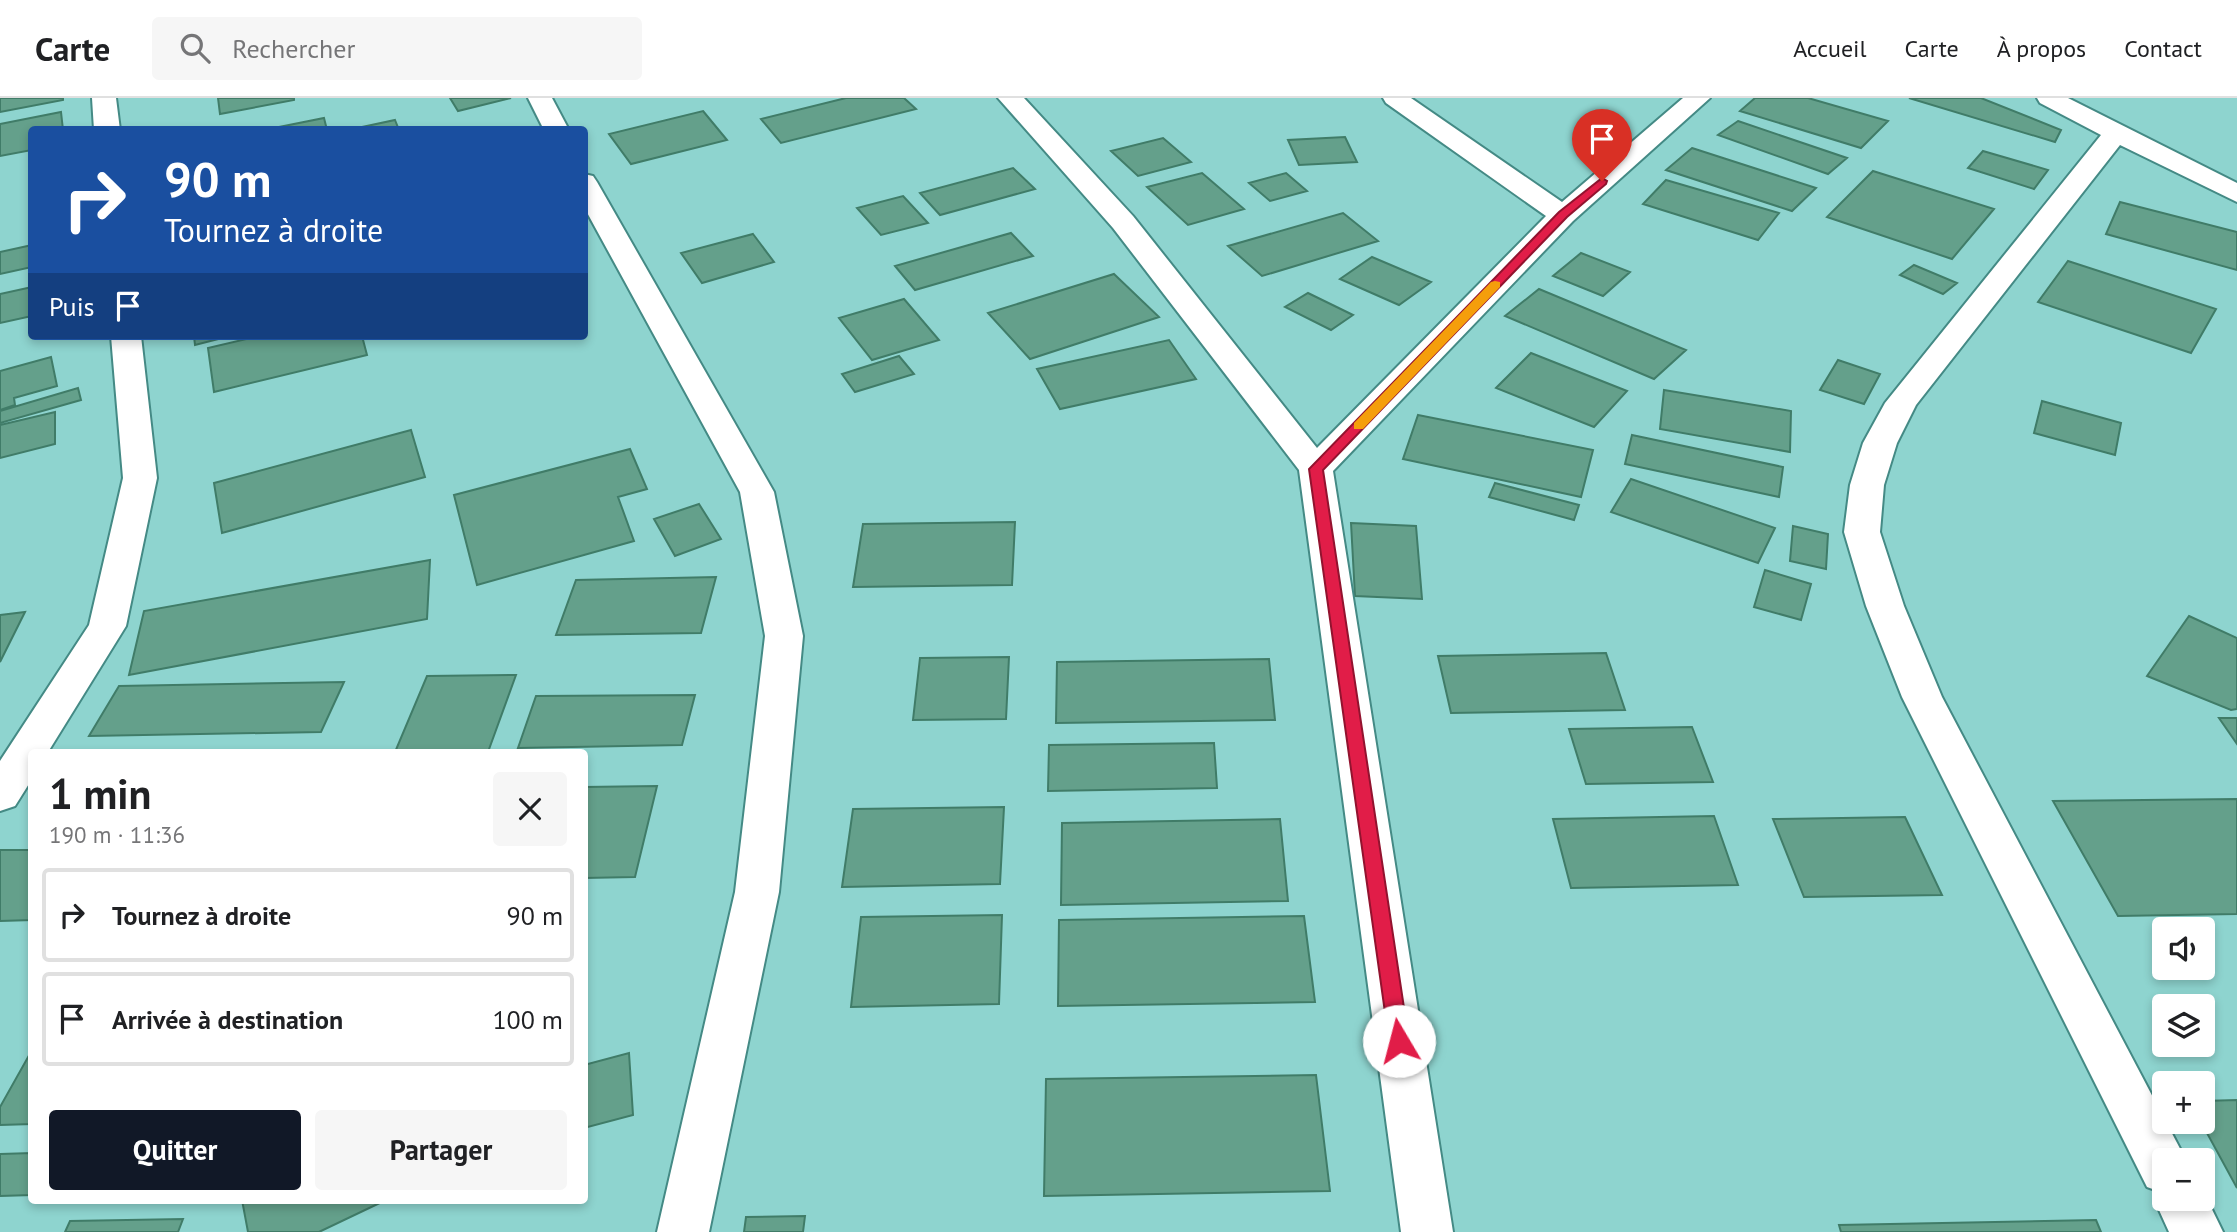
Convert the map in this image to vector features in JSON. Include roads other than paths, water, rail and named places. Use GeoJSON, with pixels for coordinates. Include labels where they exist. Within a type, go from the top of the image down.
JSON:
{"type":"FeatureCollection","features":[{"type":"Feature","properties":{"kind":"street"},"geometry":{"type":"LineString","coordinates":[[104,98],[107,126]]}},
{"type":"Feature","properties":{"kind":"street"},"geometry":{"type":"LineString","coordinates":[[540,98],[554,126]]}},
{"type":"Feature","properties":{"kind":"street"},"geometry":{"type":"LineString","coordinates":[[1010,98],[1123,222],[1316,469],[1426,1232]]}},
{"type":"Feature","properties":{"kind":"street"},"geometry":{"type":"LineString","coordinates":[[1395,98],[1563,215]]}},
{"type":"Feature","properties":{"kind":"street"},"geometry":{"type":"LineString","coordinates":[[2049,98],[2237,194]]}},
{"type":"Feature","properties":{"kind":"street"},"geometry":{"type":"LineString","coordinates":[[1316,469],[1563,215],[1679,105]]}},
{"type":"Feature","properties":{"kind":"street"},"geometry":{"type":"LineString","coordinates":[[2117,132],[1901,403],[1880,443],[1867,485],[1862,532],[1885,606],[1922,697],[2154,1148]]}},
{"type":"Feature","properties":{"kind":"street"},"geometry":{"type":"LineString","coordinates":[[588,189],[757,492],[785,636],[757,892],[683,1232]]}},
{"type":"Feature","properties":{"kind":"street"},"geometry":{"type":"LineString","coordinates":[[29,749],[107,626],[140,478],[126,340]]}},
{"type":"Feature","properties":{"kind":"street"},"geometry":{"type":"LineString","coordinates":[[0,794],[28,750]]}},
{"type":"Feature","properties":{"kind":"street"},"geometry":{"type":"LineString","coordinates":[[2186,1211],[2197,1232]]}}]}
